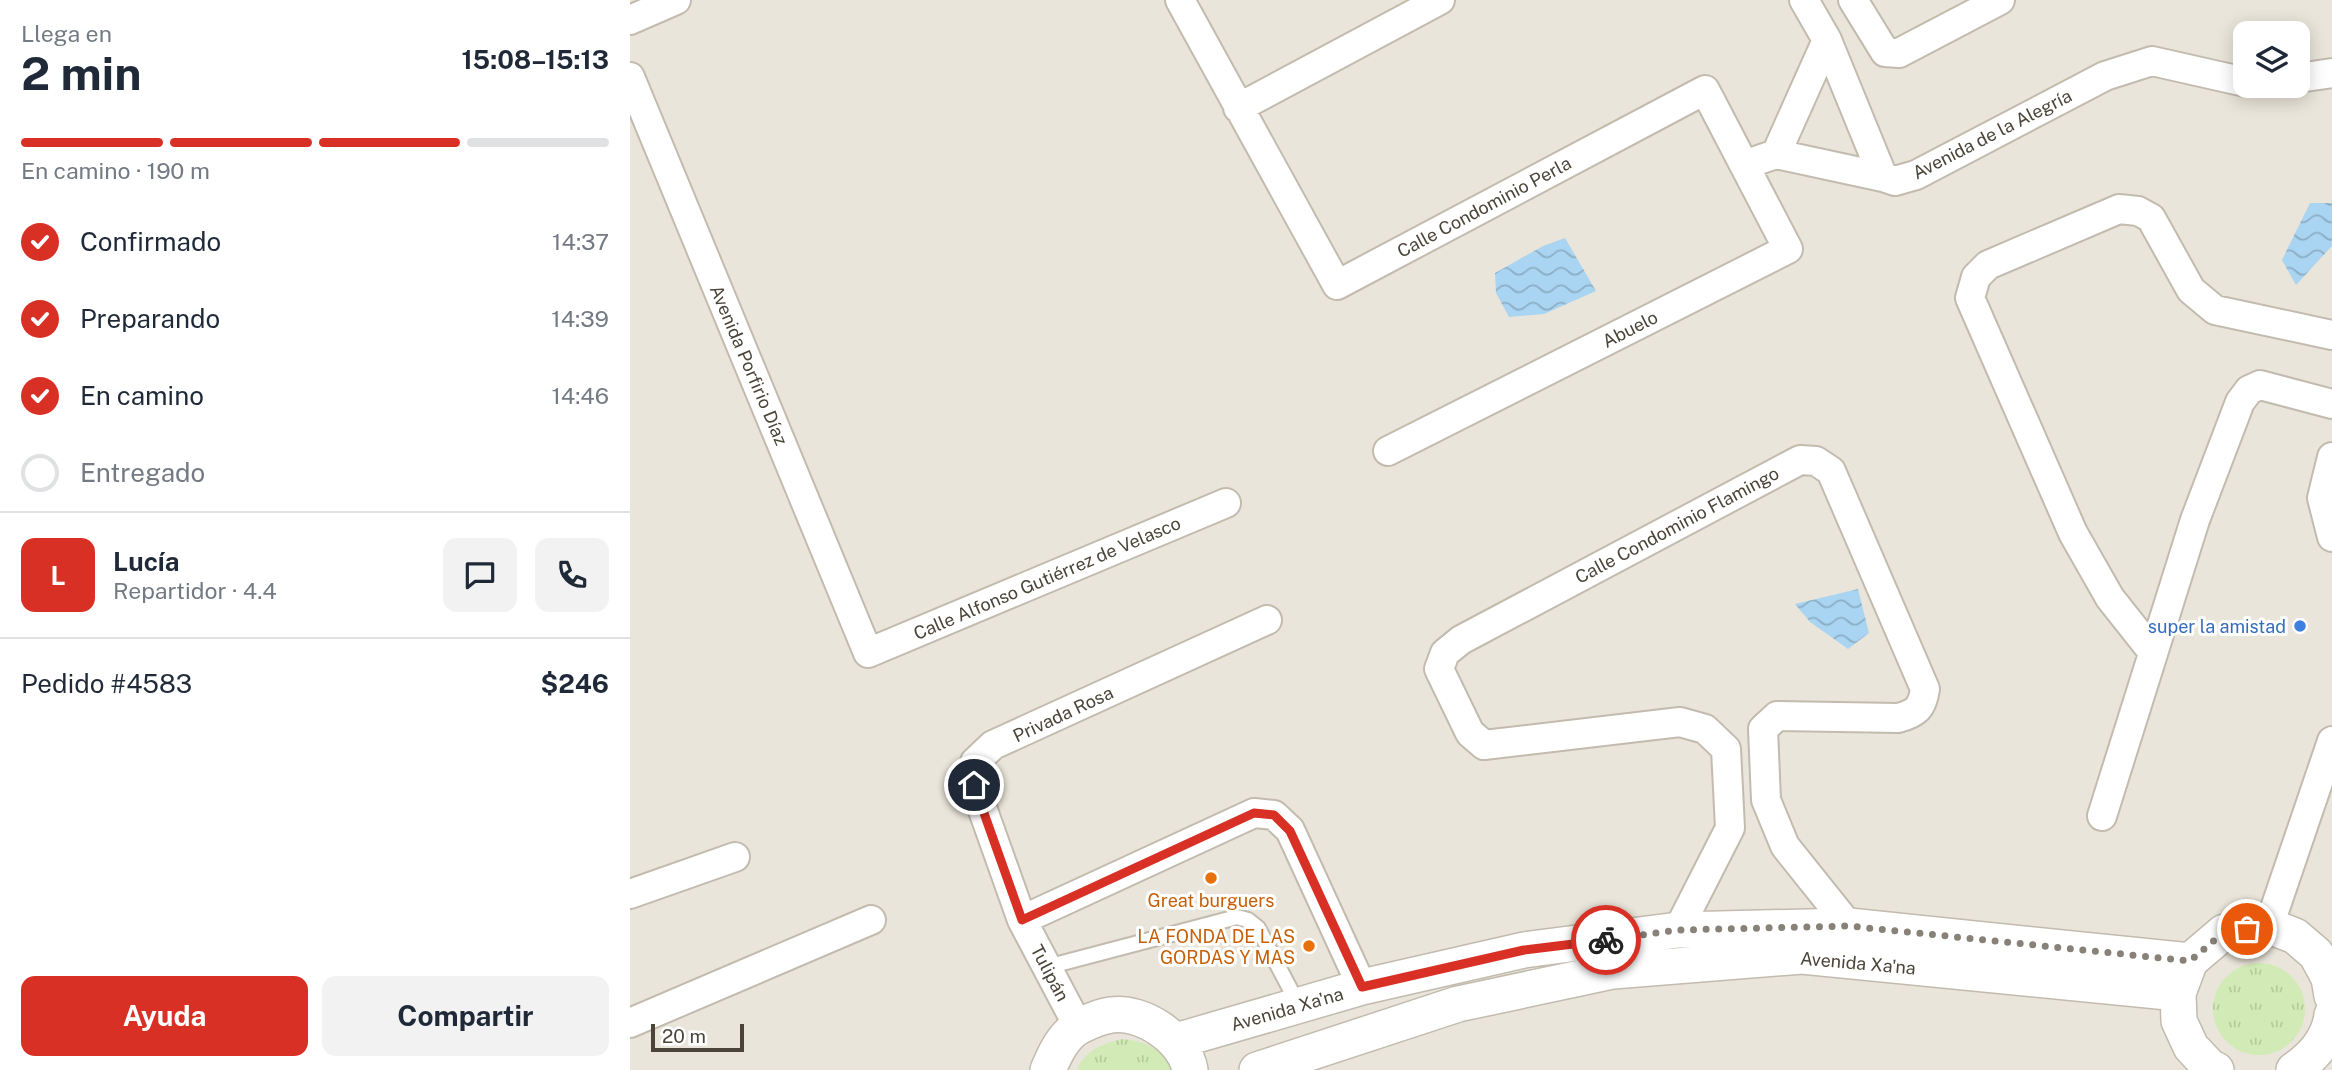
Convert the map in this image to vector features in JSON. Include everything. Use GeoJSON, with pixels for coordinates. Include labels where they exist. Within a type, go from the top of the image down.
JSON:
{"type":"FeatureCollection","features":[{"type":"Feature","properties":{"kind":"street"},"geometry":{"type":"LineString","coordinates":[[630,20],[676,0]]}},
{"type":"Feature","properties":{"kind":"street","name":"Calle Condominio Perla"},"geometry":{"type":"LineString","coordinates":[[1180,0],[1337,285],[1704,90],[1744,165]]}},
{"type":"Feature","properties":{"kind":"street"},"geometry":{"type":"LineString","coordinates":[[1238,108],[1440,0]]}},
{"type":"Feature","properties":{"kind":"street"},"geometry":{"type":"LineString","coordinates":[[1804,0],[1827,40],[1883,177]]}},
{"type":"Feature","properties":{"kind":"street"},"geometry":{"type":"LineString","coordinates":[[1853,0],[1885,52],[1899,53],[2000,0]]}},
{"type":"Feature","properties":{"kind":"street"},"geometry":{"type":"LineString","coordinates":[[1776,154],[1827,40]]}},
{"type":"Feature","properties":{"kind":"street","name":"Avenida de la Alegría"},"geometry":{"type":"LineString","coordinates":[[1883,177],[1895,181],[1916,175],[2105,76],[2152,61],[2233,79]]}},
{"type":"Feature","properties":{"kind":"street"},"geometry":{"type":"LineString","coordinates":[[2310,76],[2332,73]]}},
{"type":"Feature","properties":{"kind":"street","name":"Avenida Porfirio Díaz"},"geometry":{"type":"LineString","coordinates":[[630,77],[868,653]]}},
{"type":"Feature","properties":{"kind":"street"},"geometry":{"type":"LineString","coordinates":[[1744,165],[1776,154],[1883,177]]}},
{"type":"Feature","properties":{"kind":"street","name":"Abuelo"},"geometry":{"type":"LineString","coordinates":[[1388,451],[1788,249],[1744,165]]}},
{"type":"Feature","properties":{"kind":"street"},"geometry":{"type":"LineString","coordinates":[[2152,651],[2110,598],[2073,533],[1970,298],[1976,277],[1988,265],[2119,209],[2138,211],[2151,218],[2191,290],[2216,310],[2332,335]]}},
{"type":"Feature","properties":{"kind":"street"},"geometry":{"type":"LineString","coordinates":[[2102,816],[2195,520],[2240,402],[2249,390],[2260,386],[2332,404]]}},
{"type":"Feature","properties":{"kind":"street"},"geometry":{"type":"LineString","coordinates":[[2332,457],[2322,498],[2332,537]]}},
{"type":"Feature","properties":{"kind":"street","name":"Calle Condominio Flamingo"},"geometry":{"type":"LineString","coordinates":[[1727,783],[1726,748],[1705,729],[1680,722],[1485,745],[1471,733],[1439,669],[1445,653],[1461,639],[1800,460],[1816,461],[1831,471],[1925,689],[1923,705],[1914,714],[1898,718],[1777,716],[1763,729],[1765,783]]}},
{"type":"Feature","properties":{"kind":"street","name":"Calle Alfonso Gutiérrez de Velasco"},"geometry":{"type":"LineString","coordinates":[[868,653],[1226,503]]}},
{"type":"Feature","properties":{"kind":"street","name":"Privada Rosa"},"geometry":{"type":"LineString","coordinates":[[1022,920],[974,785],[975,762],[993,745],[1267,620]]}},
{"type":"Feature","properties":{"kind":"street"},"geometry":{"type":"LineString","coordinates":[[2269,926],[2332,741]]}},
{"type":"Feature","properties":{"kind":"street"},"geometry":{"type":"LineString","coordinates":[[1678,930],[1730,828],[1727,783],[1765,783],[1766,800],[1785,846],[1849,926]]}},
{"type":"Feature","properties":{"kind":"street"},"geometry":{"type":"LineString","coordinates":[[1022,920],[1254,813],[1274,815],[1290,831],[1362,987]]}},
{"type":"Feature","properties":{"kind":"street"},"geometry":{"type":"LineString","coordinates":[[630,894],[735,857]]}},
{"type":"Feature","properties":{"kind":"street"},"geometry":{"type":"LineString","coordinates":[[630,1023],[871,920]]}},
{"type":"Feature","properties":{"kind":"street","name":"Tulipán"},"geometry":{"type":"LineString","coordinates":[[1022,920],[1079,1026]]}},
{"type":"Feature","properties":{"kind":"street","name":"Avenida Xa'na"},"geometry":{"type":"LineString","coordinates":[[1048,1070],[1058,1047],[1079,1026],[1112,1014],[1147,1020],[1183,1056],[1298,1006],[1362,987],[1524,950],[1678,930],[1849,926],[2184,977]]}},
{"type":"Feature","properties":{"kind":"street"},"geometry":{"type":"LineString","coordinates":[[2216,1070],[2191,1047],[2179,1021],[2184,977],[2224,932],[2269,926],[2295,936],[2316,954],[2329,978],[2332,996]]}},
{"type":"Feature","properties":{"kind":"street","name":"Avenida Xa'na"},"geometry":{"type":"LineString","coordinates":[[1257,1070],[1458,1004],[1612,971],[1802,956],[2184,977]]}},
{"type":"Feature","properties":{"kind":"street"},"geometry":{"type":"LineString","coordinates":[[2294,1070],[2310,1059],[2330,1032]]}},
{"type":"Feature","properties":{"kind":"lane"},"geometry":{"type":"LineString","coordinates":[[1047,967],[1237,917],[1248,920],[1258,928],[1298,1006]]}},
{"type":"Feature","properties":{"kind":"shaded area"},"geometry":{"type":"Polygon","coordinates":[[[630,0],[2332,0],[2332,1070],[630,1070],[630,0]]]}},
{"type":"Feature","properties":{"kind":"green space"},"geometry":{"type":"Polygon","coordinates":[[[2259,963],[2276,967],[2291,977],[2301,992],[2305,1009],[2301,1026],[2291,1041],[2276,1051],[2259,1055],[2242,1051],[2227,1041],[2217,1026],[2213,1009],[2217,992],[2227,977],[2242,967],[2259,963]]]}},
{"type":"Feature","properties":{"kind":"green space"},"geometry":{"type":"Polygon","coordinates":[[[1123,1039],[1139,1042],[1159,1051],[1173,1070],[1077,1070],[1090,1052],[1123,1039]]]}},
{"type":"Feature","properties":{"kind":"water"},"geometry":{"type":"Polygon","coordinates":[[[2310,203],[2332,203],[2332,246],[2296,285],[2282,260],[2310,203]]]}},
{"type":"Feature","properties":{"kind":"water"},"geometry":{"type":"Polygon","coordinates":[[[1565,238],[1596,291],[1544,314],[1509,317],[1496,293],[1495,273],[1543,246],[1565,238]]]}},
{"type":"Feature","properties":{"kind":"water"},"geometry":{"type":"Polygon","coordinates":[[[1858,589],[1869,633],[1848,649],[1810,622],[1795,604],[1858,589]]]}},
{"type":"Feature","properties":{"kind":"way so far"},"geometry":{"type":"LineString","coordinates":[[1606,940],[1678,930],[1849,926],[2190,961],[2224,932],[2247,929]]}},
{"type":"Feature","properties":{"kind":"place","name":"super la amistad"},"geometry":{"type":"Point","coordinates":[2300,626]}},
{"type":"Feature","properties":{"kind":"place","name":"Great burguers"},"geometry":{"type":"Point","coordinates":[1211,878]}},
{"type":"Feature","properties":{"kind":"place","name":"LA FONDA DE LAS GORDAS Y MAS"},"geometry":{"type":"Point","coordinates":[1309,946]}},
{"type":"Feature","properties":{"kind":"route"},"geometry":{"type":"LineString","coordinates":[[974,785],[1022,920],[1254,813],[1274,815],[1290,831],[1362,987],[1524,950],[1606,940]]}}]}
